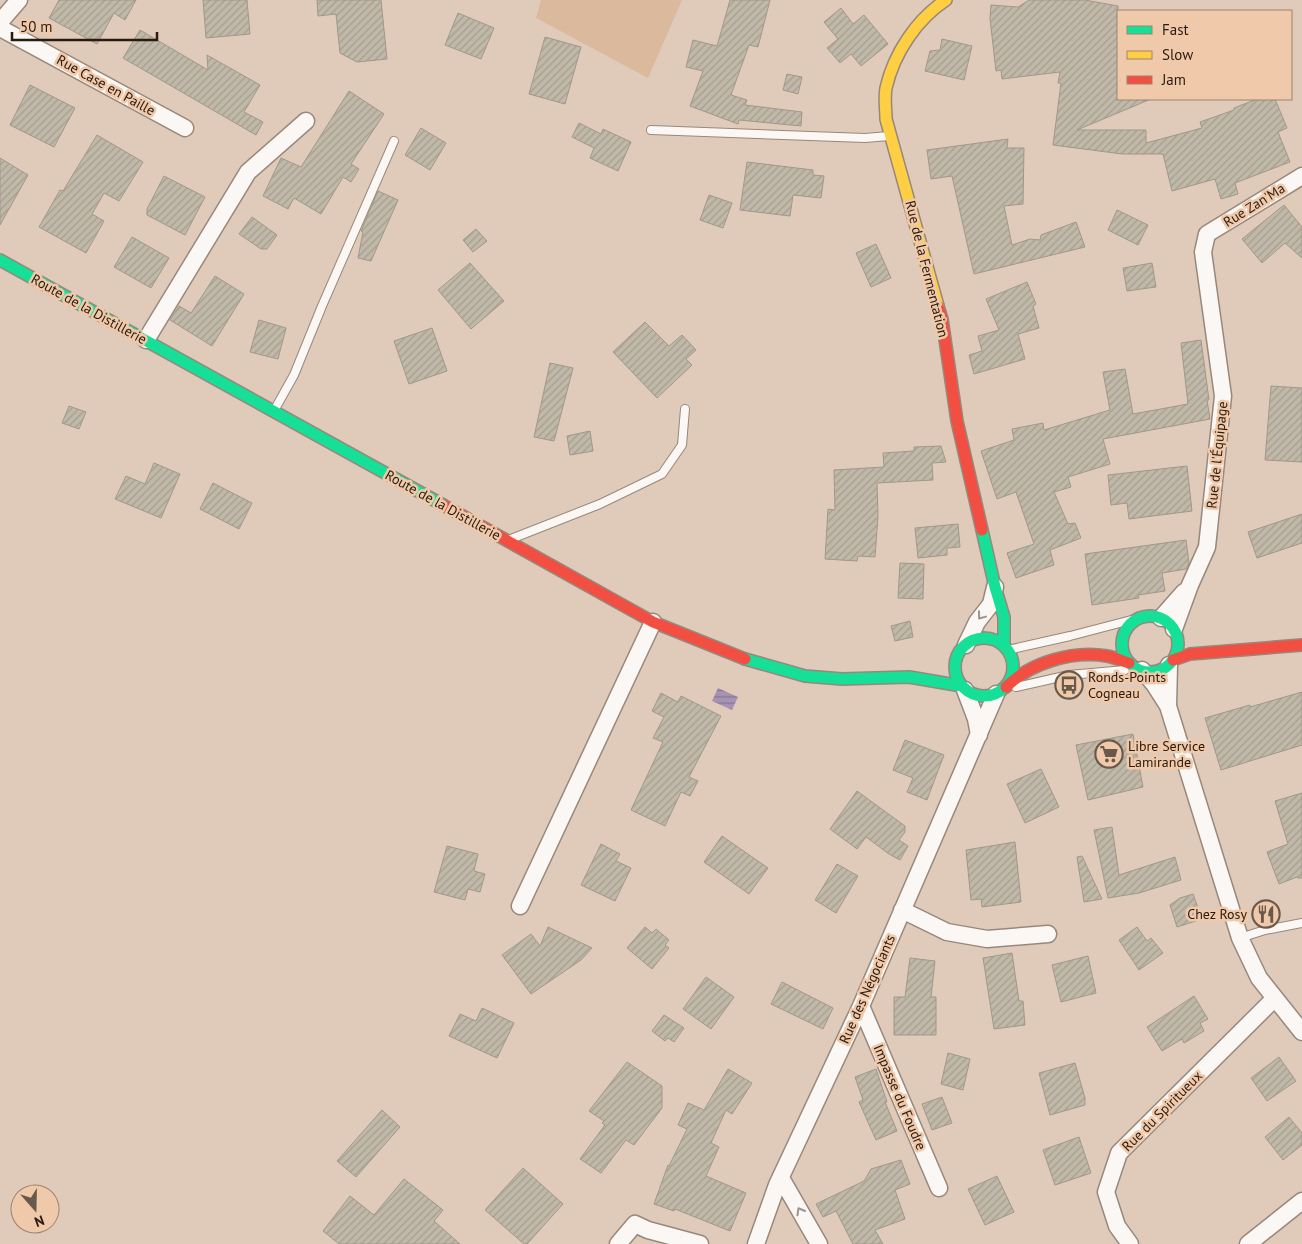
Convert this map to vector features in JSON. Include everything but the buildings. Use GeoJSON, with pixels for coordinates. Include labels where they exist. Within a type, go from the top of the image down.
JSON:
{"type":"FeatureCollection","features":[{"type":"Feature","properties":{"kind":"street"},"geometry":{"type":"LineString","coordinates":[[0,22],[18,0]]}},
{"type":"Feature","properties":{"kind":"street","name":"Rue de la Fermentation"},"geometry":{"type":"LineString","coordinates":[[946,0],[937,5],[914,30],[897,58],[885,89],[886,119],[942,319],[957,422],[1004,617],[1007,650]]}},
{"type":"Feature","properties":{"kind":"street","name":"Rue Case en Paille"},"geometry":{"type":"LineString","coordinates":[[0,28],[185,128]]}},
{"type":"Feature","properties":{"kind":"street"},"geometry":{"type":"LineString","coordinates":[[146,340],[248,172],[306,121]]}},
{"type":"Feature","properties":{"kind":"street","name":"Rue Zan'Ma"},"geometry":{"type":"LineString","coordinates":[[1207,234],[1302,176]]}},
{"type":"Feature","properties":{"kind":"street","name":"Rue de l'Équipage"},"geometry":{"type":"LineString","coordinates":[[1161,618],[1190,585],[1207,547],[1223,396],[1203,252],[1207,234]]}},
{"type":"Feature","properties":{"kind":"street","name":"Route de la Distillerie"},"geometry":{"type":"LineString","coordinates":[[0,260],[653,622],[754,664],[805,676],[842,679],[909,677],[963,688]]}},
{"type":"Feature","properties":{"kind":"street","name":"Rue de l'Équipage"},"geometry":{"type":"LineString","coordinates":[[1184,637],[1190,585]]}},
{"type":"Feature","properties":{"kind":"street"},"geometry":{"type":"LineString","coordinates":[[980,735],[954,669],[956,659],[977,622],[991,604],[996,587]]}},
{"type":"Feature","properties":{"kind":"street"},"geometry":{"type":"LineString","coordinates":[[1086,655],[1125,631],[1133,621],[1146,616],[1161,618],[1184,637],[1230,650]]}},
{"type":"Feature","properties":{"kind":"street"},"geometry":{"type":"LineString","coordinates":[[520,906],[653,622]]}},
{"type":"Feature","properties":{"kind":"street"},"geometry":{"type":"LineString","coordinates":[[1125,631],[1122,648],[1136,667],[1154,684],[1168,706],[1240,938],[1259,978],[1302,1032]]}},
{"type":"Feature","properties":{"kind":"street"},"geometry":{"type":"LineString","coordinates":[[1168,706],[1171,662],[1184,637]]}},
{"type":"Feature","properties":{"kind":"street"},"geometry":{"type":"LineString","coordinates":[[946,659],[974,640],[985,638],[995,640],[1023,660],[1045,662]]}},
{"type":"Feature","properties":{"kind":"street"},"geometry":{"type":"LineString","coordinates":[[963,688],[980,696],[988,696],[1001,691],[1012,679],[1045,662],[1086,655],[1106,656],[1136,667],[1156,671],[1190,654],[1302,645]]}},
{"type":"Feature","properties":{"kind":"street"},"geometry":{"type":"LineString","coordinates":[[1001,691],[1013,672],[1007,650]]}},
{"type":"Feature","properties":{"kind":"street","name":"Route de la Distillerie"},"geometry":{"type":"LineString","coordinates":[[909,677],[933,668]]}},
{"type":"Feature","properties":{"kind":"street","name":"Rue des Négociants"},"geometry":{"type":"LineString","coordinates":[[756,1244],[781,1178],[861,1006],[902,910],[1001,691]]}},
{"type":"Feature","properties":{"kind":"street"},"geometry":{"type":"LineString","coordinates":[[902,910],[947,932],[987,939],[1048,934]]}},
{"type":"Feature","properties":{"kind":"street","name":"Rue du Spiritueux"},"geometry":{"type":"LineString","coordinates":[[1130,1244],[1117,1226],[1106,1192],[1119,1153],[1275,998]]}},
{"type":"Feature","properties":{"kind":"street","name":"Impasse du Foudre"},"geometry":{"type":"LineString","coordinates":[[861,1006],[939,1188]]}},
{"type":"Feature","properties":{"kind":"street"},"geometry":{"type":"LineString","coordinates":[[781,1178],[819,1244]]}},
{"type":"Feature","properties":{"kind":"street"},"geometry":{"type":"LineString","coordinates":[[1248,1244],[1302,1201]]}},
{"type":"Feature","properties":{"kind":"street"},"geometry":{"type":"LineString","coordinates":[[618,1244],[635,1224],[648,1230],[700,1244]]}},
{"type":"Feature","properties":{"kind":"lane"},"geometry":{"type":"LineString","coordinates":[[651,130],[865,138],[890,136]]}},
{"type":"Feature","properties":{"kind":"lane"},"geometry":{"type":"LineString","coordinates":[[274,411],[294,375],[394,141]]}},
{"type":"Feature","properties":{"kind":"lane"},"geometry":{"type":"LineString","coordinates":[[507,541],[600,504],[662,474],[682,445],[685,409]]}},
{"type":"Feature","properties":{"kind":"lane"},"geometry":{"type":"LineString","coordinates":[[1007,650],[1139,618]]}},
{"type":"Feature","properties":{"kind":"lane"},"geometry":{"type":"LineString","coordinates":[[1001,691],[1069,675],[1136,667]]}},
{"type":"Feature","properties":{"kind":"lane"},"geometry":{"type":"LineString","coordinates":[[1240,938],[1265,930],[1302,923]]}},
{"type":"Feature","properties":{"kind":"shaded area"},"geometry":{"type":"Polygon","coordinates":[[[541,0],[682,0],[648,78],[536,18],[541,0]]]}},
{"type":"Feature","properties":{"kind":"shaded area"},"geometry":{"type":"Polygon","coordinates":[[[718,688],[738,697],[732,710],[712,701],[718,688]]]}},
{"type":"Feature","properties":{"kind":"traffic: fast"},"geometry":{"type":"LineString","coordinates":[[0,260],[443,505]]}},
{"type":"Feature","properties":{"kind":"traffic: fast"},"geometry":{"type":"LineString","coordinates":[[982,530],[1004,617],[1004,646]]}},
{"type":"Feature","properties":{"kind":"traffic: fast"},"geometry":{"type":"LineString","coordinates":[[1150,616],[1161,618],[1170,624],[1176,633],[1178,644],[1176,655],[1170,664],[1161,670],[1150,672],[1139,670],[1130,664],[1124,655],[1122,644],[1124,633],[1130,624],[1139,618],[1150,616]]}},
{"type":"Feature","properties":{"kind":"traffic: fast"},"geometry":{"type":"LineString","coordinates":[[978,638],[990,638],[1005,646],[1013,661],[1013,667],[1013,673],[1005,688],[990,696],[978,696],[963,688],[955,673],[955,661],[963,646],[978,638]]}},
{"type":"Feature","properties":{"kind":"traffic: fast"},"geometry":{"type":"LineString","coordinates":[[745,659],[805,676],[842,679],[909,677],[962,686]]}},
{"type":"Feature","properties":{"kind":"traffic: slow"},"geometry":{"type":"LineString","coordinates":[[938,306],[886,119],[885,96],[895,62],[908,38],[916,27],[946,0]]}},
{"type":"Feature","properties":{"kind":"traffic: jam"},"geometry":{"type":"LineString","coordinates":[[938,306],[942,319],[957,421],[982,530]]}},
{"type":"Feature","properties":{"kind":"traffic: jam"},"geometry":{"type":"LineString","coordinates":[[443,505],[653,622],[745,659]]}},
{"type":"Feature","properties":{"kind":"traffic: jam"},"geometry":{"type":"LineString","coordinates":[[1173,660],[1190,654],[1302,645]]}},
{"type":"Feature","properties":{"kind":"traffic: jam"},"geometry":{"type":"LineString","coordinates":[[1006,687],[1027,671],[1052,660],[1066,657],[1094,655],[1110,657],[1129,663]]}},
{"type":"Feature","properties":{"kind":"place","name":"Ronds-Points Cogneau"},"geometry":{"type":"Point","coordinates":[1069,685]}},
{"type":"Feature","properties":{"kind":"place","name":"Libre Service Lamirande"},"geometry":{"type":"Point","coordinates":[1109,754]}},
{"type":"Feature","properties":{"kind":"place","name":"Chez Rosy"},"geometry":{"type":"Point","coordinates":[1266,914]}}]}
